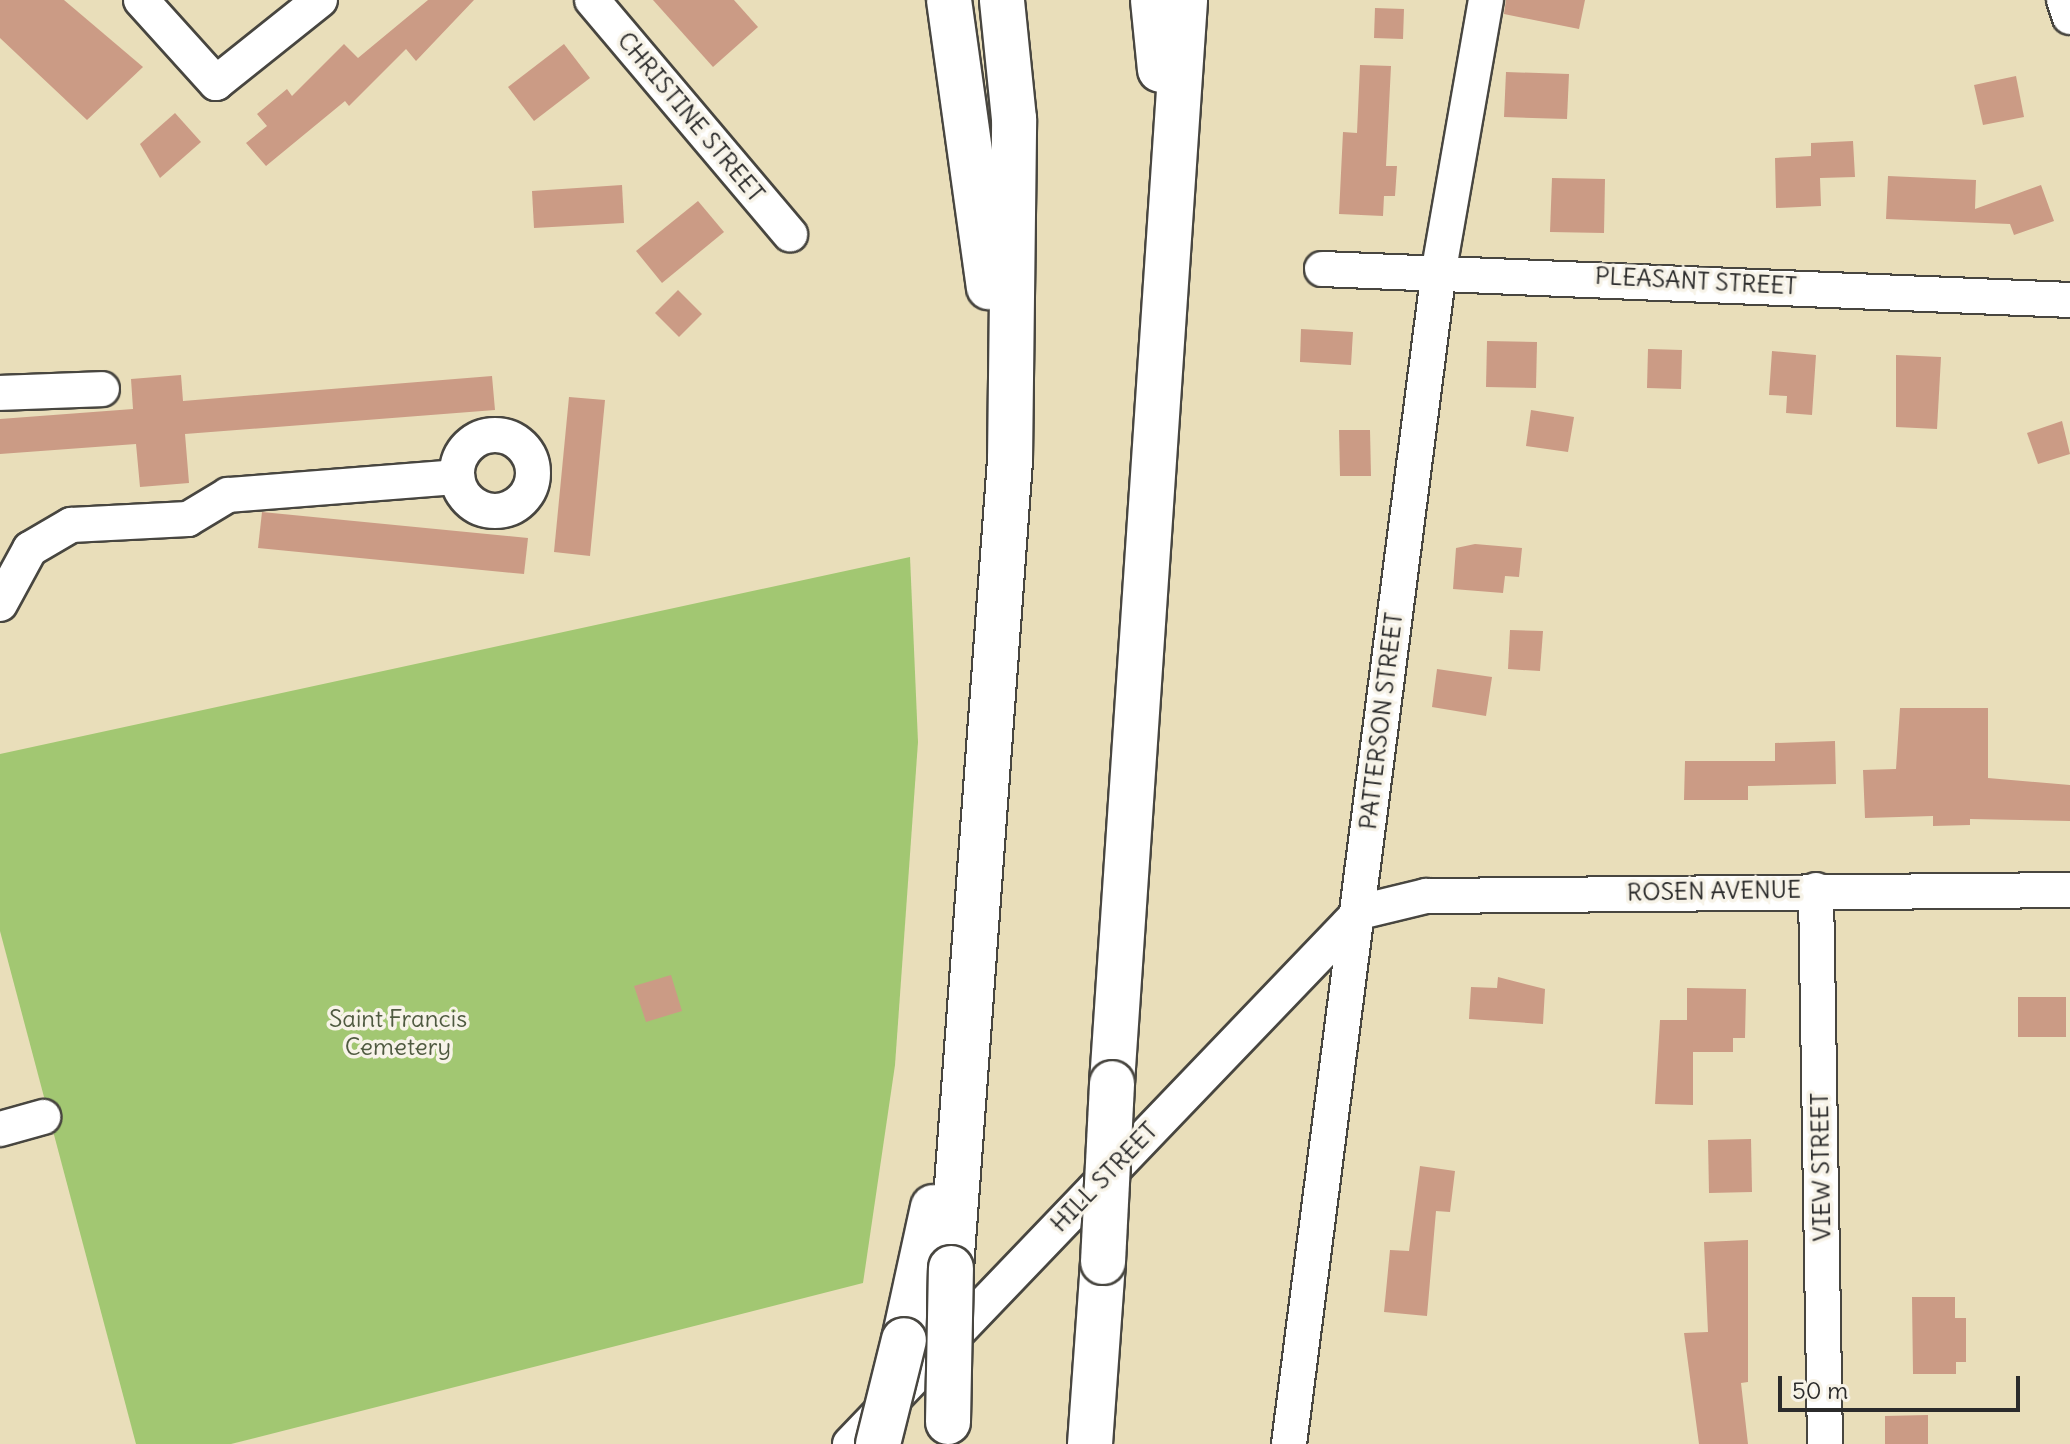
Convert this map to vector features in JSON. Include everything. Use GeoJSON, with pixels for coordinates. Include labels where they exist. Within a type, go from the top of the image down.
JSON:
{"type":"FeatureCollection","features":[{"type":"Feature","properties":{"kind":"highway"},"geometry":{"type":"LineString","coordinates":[[949,0],[1010,460]]}},
{"type":"Feature","properties":{"kind":"highway"},"geometry":{"type":"LineString","coordinates":[[948,1433],[951,1268],[962,1076],[1010,460],[1014,119],[1002,0]]}},
{"type":"Feature","properties":{"kind":"highway"},"geometry":{"type":"LineString","coordinates":[[1153,0],[1175,219]]}},
{"type":"Feature","properties":{"kind":"highway"},"geometry":{"type":"LineString","coordinates":[[1090,1444],[1112,1083],[1175,219],[1185,0]]}},
{"type":"Feature","properties":{"kind":"highway"},"geometry":{"type":"LineString","coordinates":[[878,1444],[962,1076]]}},
{"type":"Feature","properties":{"kind":"street"},"geometry":{"type":"LineString","coordinates":[[141,0],[216,83],[320,0]]}},
{"type":"Feature","properties":{"kind":"street","name":"CHRISTINE STREET"},"geometry":{"type":"LineString","coordinates":[[592,0],[790,234]]}},
{"type":"Feature","properties":{"kind":"street","name":"PATTERSON STREET"},"geometry":{"type":"LineString","coordinates":[[1289,1444],[1360,912],[1439,269],[1486,0]]}},
{"type":"Feature","properties":{"kind":"street"},"geometry":{"type":"LineString","coordinates":[[2064,0],[2070,17]]}},
{"type":"Feature","properties":{"kind":"street","name":"PLEASANT STREET"},"geometry":{"type":"LineString","coordinates":[[1322,269],[1439,269],[2070,300]]}},
{"type":"Feature","properties":{"kind":"street"},"geometry":{"type":"LineString","coordinates":[[0,393],[102,389]]}},
{"type":"Feature","properties":{"kind":"street"},"geometry":{"type":"LineString","coordinates":[[0,604],[30,549],[71,525],[188,519],[228,495],[457,477]]}},
{"type":"Feature","properties":{"kind":"street","name":"VIEW STREET"},"geometry":{"type":"LineString","coordinates":[[1816,890],[1825,1444]]}},
{"type":"Feature","properties":{"kind":"street","name":"ROSEN AVENUE"},"geometry":{"type":"LineString","coordinates":[[1360,912],[1426,896],[2070,890]]}},
{"type":"Feature","properties":{"kind":"street","name":"HILL STREET"},"geometry":{"type":"LineString","coordinates":[[850,1444],[1360,912]]}},
{"type":"Feature","properties":{"kind":"street"},"geometry":{"type":"LineString","coordinates":[[0,1129],[43,1117]]}},
{"type":"Feature","properties":{"kind":"green space","name":"Saint Francis Cemetery"},"geometry":{"type":"Polygon","coordinates":[[[910,557],[918,742],[895,1065],[863,1283],[231,1444],[136,1444],[0,931],[0,754],[910,557]]]}},
{"type":"Feature","properties":{"kind":"building"},"geometry":{"type":"Polygon","coordinates":[[[0,0],[64,0],[143,67],[87,120],[0,38],[0,0]]]}},
{"type":"Feature","properties":{"kind":"building"},"geometry":{"type":"Polygon","coordinates":[[[428,0],[474,0],[416,61],[406,49],[349,106],[345,101],[266,166],[246,143],[267,126],[257,114],[287,89],[292,96],[344,44],[358,58],[428,0]]]}},
{"type":"Feature","properties":{"kind":"building"},"geometry":{"type":"Polygon","coordinates":[[[653,0],[734,0],[758,27],[713,67],[653,0]]]}},
{"type":"Feature","properties":{"kind":"building"},"geometry":{"type":"Polygon","coordinates":[[[1506,0],[1585,0],[1579,29],[1504,14],[1506,0]]]}},
{"type":"Feature","properties":{"kind":"building"},"geometry":{"type":"Polygon","coordinates":[[[1375,8],[1404,9],[1403,39],[1374,38],[1375,8]]]}},
{"type":"Feature","properties":{"kind":"building"},"geometry":{"type":"Polygon","coordinates":[[[564,44],[590,78],[534,121],[508,87],[564,44]]]}},
{"type":"Feature","properties":{"kind":"building"},"geometry":{"type":"Polygon","coordinates":[[[1360,65],[1391,66],[1386,166],[1397,166],[1395,196],[1384,196],[1383,216],[1339,214],[1343,132],[1357,133],[1360,65]]]}},
{"type":"Feature","properties":{"kind":"building"},"geometry":{"type":"Polygon","coordinates":[[[1506,72],[1569,74],[1567,119],[1504,117],[1506,72]]]}},
{"type":"Feature","properties":{"kind":"building"},"geometry":{"type":"Polygon","coordinates":[[[2016,76],[2024,117],[1983,125],[1974,85],[2016,76]]]}},
{"type":"Feature","properties":{"kind":"building"},"geometry":{"type":"Polygon","coordinates":[[[175,113],[201,142],[160,178],[140,144],[175,113]]]}},
{"type":"Feature","properties":{"kind":"building"},"geometry":{"type":"Polygon","coordinates":[[[1853,141],[1855,177],[1820,178],[1821,206],[1776,208],[1775,158],[1811,156],[1811,143],[1853,141]]]}},
{"type":"Feature","properties":{"kind":"building"},"geometry":{"type":"Polygon","coordinates":[[[1888,176],[1976,180],[1975,209],[2041,185],[2054,221],[2014,235],[2010,224],[1886,219],[1888,176]]]}},
{"type":"Feature","properties":{"kind":"building"},"geometry":{"type":"Polygon","coordinates":[[[1552,178],[1605,179],[1604,233],[1550,232],[1552,178]]]}},
{"type":"Feature","properties":{"kind":"building"},"geometry":{"type":"Polygon","coordinates":[[[622,185],[624,223],[534,228],[532,191],[622,185]]]}},
{"type":"Feature","properties":{"kind":"building"},"geometry":{"type":"Polygon","coordinates":[[[698,201],[724,232],[662,283],[636,251],[698,201]]]}},
{"type":"Feature","properties":{"kind":"building"},"geometry":{"type":"Polygon","coordinates":[[[678,290],[702,314],[679,337],[655,313],[678,290]]]}},
{"type":"Feature","properties":{"kind":"building"},"geometry":{"type":"Polygon","coordinates":[[[1301,329],[1353,332],[1351,365],[1300,362],[1301,329]]]}},
{"type":"Feature","properties":{"kind":"building"},"geometry":{"type":"Polygon","coordinates":[[[1487,341],[1537,342],[1536,388],[1486,387],[1487,341]]]}},
{"type":"Feature","properties":{"kind":"building"},"geometry":{"type":"Polygon","coordinates":[[[1648,349],[1682,350],[1681,389],[1647,388],[1648,349]]]}},
{"type":"Feature","properties":{"kind":"building"},"geometry":{"type":"Polygon","coordinates":[[[1772,351],[1816,355],[1812,415],[1786,413],[1787,396],[1769,395],[1772,351]]]}},
{"type":"Feature","properties":{"kind":"building"},"geometry":{"type":"Polygon","coordinates":[[[1896,355],[1941,357],[1937,429],[1896,427],[1896,355]]]}},
{"type":"Feature","properties":{"kind":"building"},"geometry":{"type":"Polygon","coordinates":[[[181,375],[183,401],[492,376],[495,410],[185,434],[189,483],[140,487],[136,444],[0,454],[0,419],[133,409],[131,379],[181,375]]]}},
{"type":"Feature","properties":{"kind":"building"},"geometry":{"type":"Polygon","coordinates":[[[569,397],[605,400],[590,556],[554,552],[569,397]]]}},
{"type":"Feature","properties":{"kind":"building"},"geometry":{"type":"Polygon","coordinates":[[[1531,410],[1574,417],[1568,452],[1526,446],[1531,410]]]}},
{"type":"Feature","properties":{"kind":"building"},"geometry":{"type":"Polygon","coordinates":[[[2062,421],[2070,454],[2038,464],[2027,433],[2062,421]]]}},
{"type":"Feature","properties":{"kind":"building"},"geometry":{"type":"Polygon","coordinates":[[[1339,430],[1370,430],[1371,476],[1340,476],[1339,430]]]}},
{"type":"Feature","properties":{"kind":"building"},"geometry":{"type":"Polygon","coordinates":[[[262,512],[528,538],[524,574],[258,548],[262,512]]]}},
{"type":"Feature","properties":{"kind":"building"},"geometry":{"type":"Polygon","coordinates":[[[1475,544],[1522,548],[1519,577],[1505,576],[1503,593],[1453,589],[1456,548],[1475,544]]]}},
{"type":"Feature","properties":{"kind":"building"},"geometry":{"type":"Polygon","coordinates":[[[1510,630],[1543,631],[1540,671],[1508,669],[1510,630]]]}},
{"type":"Feature","properties":{"kind":"building"},"geometry":{"type":"Polygon","coordinates":[[[1437,669],[1492,677],[1486,716],[1432,707],[1437,669]]]}},
{"type":"Feature","properties":{"kind":"building"},"geometry":{"type":"Polygon","coordinates":[[[1900,708],[1988,708],[1988,778],[2070,785],[2070,821],[1970,819],[1970,825],[1933,826],[1933,816],[1865,818],[1863,770],[1896,769],[1900,708]]]}},
{"type":"Feature","properties":{"kind":"building"},"geometry":{"type":"Polygon","coordinates":[[[1835,741],[1836,784],[1748,786],[1748,800],[1684,800],[1685,761],[1775,761],[1775,743],[1835,741]]]}},
{"type":"Feature","properties":{"kind":"building"},"geometry":{"type":"Polygon","coordinates":[[[671,975],[682,1011],[646,1022],[634,986],[671,975]]]}},
{"type":"Feature","properties":{"kind":"building"},"geometry":{"type":"Polygon","coordinates":[[[1498,977],[1545,989],[1543,1024],[1469,1019],[1471,987],[1497,988],[1498,977]]]}},
{"type":"Feature","properties":{"kind":"building"},"geometry":{"type":"Polygon","coordinates":[[[1687,988],[1746,989],[1745,1038],[1733,1038],[1733,1052],[1693,1052],[1693,1105],[1655,1104],[1660,1020],[1687,1020],[1687,988]]]}},
{"type":"Feature","properties":{"kind":"building"},"geometry":{"type":"Polygon","coordinates":[[[2018,997],[2066,997],[2066,1037],[2018,1037],[2018,997]]]}},
{"type":"Feature","properties":{"kind":"building"},"geometry":{"type":"Polygon","coordinates":[[[1751,1139],[1752,1192],[1709,1193],[1708,1140],[1751,1139]]]}},
{"type":"Feature","properties":{"kind":"building"},"geometry":{"type":"Polygon","coordinates":[[[1420,1166],[1455,1171],[1450,1212],[1436,1211],[1427,1316],[1384,1312],[1390,1250],[1409,1251],[1420,1166]]]}},
{"type":"Feature","properties":{"kind":"building"},"geometry":{"type":"Polygon","coordinates":[[[1748,1240],[1748,1382],[1741,1383],[1748,1444],[1699,1444],[1684,1333],[1708,1332],[1704,1242],[1748,1240]]]}},
{"type":"Feature","properties":{"kind":"building"},"geometry":{"type":"Polygon","coordinates":[[[1912,1297],[1955,1297],[1955,1318],[1966,1318],[1966,1362],[1956,1362],[1956,1374],[1913,1374],[1912,1297]]]}},
{"type":"Feature","properties":{"kind":"building"},"geometry":{"type":"Polygon","coordinates":[[[1928,1415],[1928,1444],[1885,1444],[1885,1416],[1928,1415]]]}}]}
